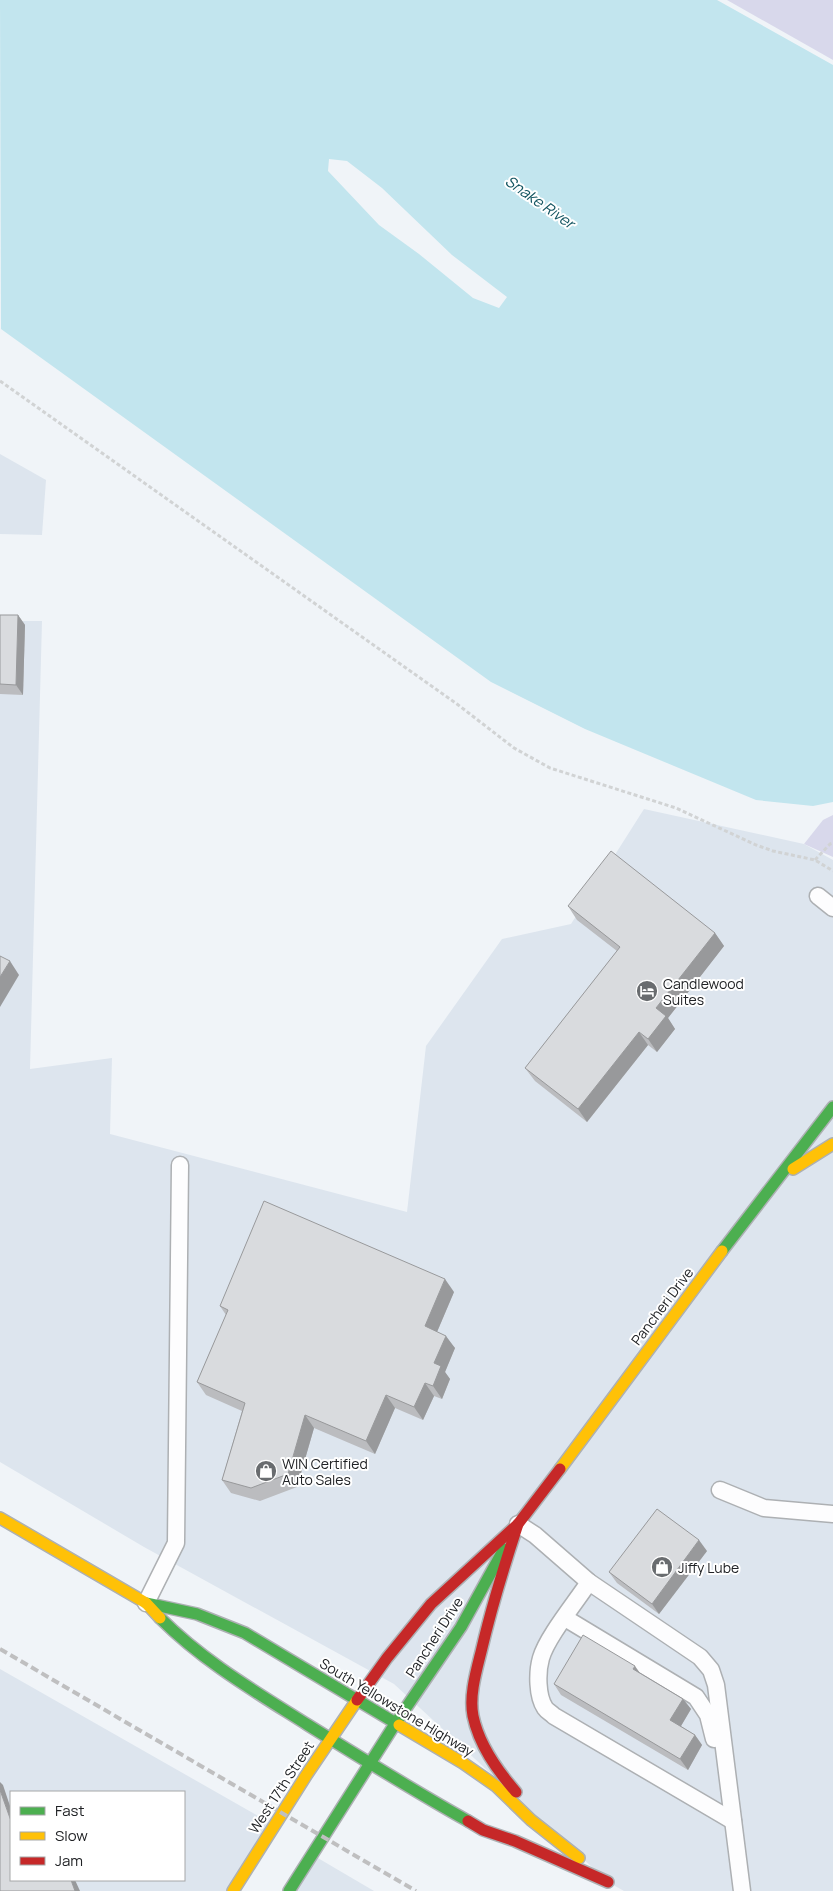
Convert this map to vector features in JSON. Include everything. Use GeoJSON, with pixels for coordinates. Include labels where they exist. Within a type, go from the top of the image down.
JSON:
{"type":"FeatureCollection","features":[{"type":"Feature","properties":{"kind":"main road","name":"Pancheri Drive"},"geometry":{"type":"LineString","coordinates":[[356,1700],[431,1604],[518,1524],[546,1489],[691,1292],[833,1107]]}},
{"type":"Feature","properties":{"kind":"main road"},"geometry":{"type":"LineString","coordinates":[[779,1178],[833,1144]]}},
{"type":"Feature","properties":{"kind":"main road","name":"South Yellowstone Highway"},"geometry":{"type":"LineString","coordinates":[[0,1518],[146,1604],[181,1639],[224,1672],[369,1763],[483,1830],[515,1841],[612,1884]]}},
{"type":"Feature","properties":{"kind":"main road","name":"Pancheri Drive"},"geometry":{"type":"LineString","coordinates":[[369,1763],[461,1627],[518,1524]]}},
{"type":"Feature","properties":{"kind":"main road"},"geometry":{"type":"LineString","coordinates":[[518,1524],[499,1584],[474,1680],[473,1714],[486,1748],[507,1782],[553,1834],[612,1884]]}},
{"type":"Feature","properties":{"kind":"main road","name":"South Yellowstone Highway"},"geometry":{"type":"LineString","coordinates":[[146,1604],[167,1606],[208,1617],[245,1633],[463,1763],[496,1786],[531,1820],[612,1884]]}},
{"type":"Feature","properties":{"kind":"main road","name":"West 17th Street"},"geometry":{"type":"LineString","coordinates":[[233,1891],[356,1700]]}},
{"type":"Feature","properties":{"kind":"main road"},"geometry":{"type":"LineString","coordinates":[[289,1891],[369,1763]]}},
{"type":"Feature","properties":{"kind":"lane"},"geometry":{"type":"LineString","coordinates":[[818,896],[833,908]]}},
{"type":"Feature","properties":{"kind":"lane"},"geometry":{"type":"LineString","coordinates":[[146,1604],[176,1544],[180,1165]]}},
{"type":"Feature","properties":{"kind":"lane"},"geometry":{"type":"LineString","coordinates":[[720,1490],[764,1508],[833,1514]]}},
{"type":"Feature","properties":{"kind":"lane"},"geometry":{"type":"LineString","coordinates":[[518,1524],[535,1535],[590,1582],[700,1657],[711,1670],[716,1685],[742,1891]]}},
{"type":"Feature","properties":{"kind":"lane"},"geometry":{"type":"LineString","coordinates":[[590,1582],[564,1618],[541,1658],[540,1693],[545,1707],[554,1716],[733,1821]]}},
{"type":"Feature","properties":{"kind":"lane"},"geometry":{"type":"LineString","coordinates":[[564,1618],[696,1697],[708,1715],[712,1733],[727,1776]]}},
{"type":"Feature","properties":{"kind":"path"},"geometry":{"type":"LineString","coordinates":[[0,381],[458,704],[514,748],[550,768],[676,808],[730,834],[772,851],[815,860],[833,871]]}},
{"type":"Feature","properties":{"kind":"path"},"geometry":{"type":"LineString","coordinates":[[815,860],[833,843]]}},
{"type":"Feature","properties":{"kind":"shaded area"},"geometry":{"type":"Polygon","coordinates":[[[727,0],[833,0],[833,60],[727,0]]]}},
{"type":"Feature","properties":{"kind":"shaded area"},"geometry":{"type":"Polygon","coordinates":[[[0,454],[46,480],[42,535],[0,534],[0,454]]]}},
{"type":"Feature","properties":{"kind":"shaded area"},"geometry":{"type":"Polygon","coordinates":[[[0,621],[42,621],[30,1069],[112,1058],[110,1134],[407,1212],[426,1046],[502,939],[571,924],[644,809],[804,844],[833,860],[833,1891],[624,1891],[608,1882],[394,1684],[144,1547],[0,1462],[0,621]]]}},
{"type":"Feature","properties":{"kind":"shaded area"},"geometry":{"type":"Polygon","coordinates":[[[833,815],[833,857],[804,844],[823,820],[833,815]]]}},
{"type":"Feature","properties":{"kind":"shaded area"},"geometry":{"type":"Polygon","coordinates":[[[0,1669],[274,1825],[236,1891],[0,1891],[0,1669]]]}},
{"type":"Feature","properties":{"kind":"shaded area"},"geometry":{"type":"Polygon","coordinates":[[[311,1854],[374,1891],[289,1891],[311,1854]]]}},
{"type":"Feature","properties":{"kind":"water","name":"Snake River"},"geometry":{"type":"Polygon","coordinates":[[[0,0],[717,0],[833,65],[833,802],[813,806],[756,800],[585,729],[491,682],[1,329],[0,0]],[[329,159],[328,171],[379,225],[419,254],[473,298],[499,308],[507,297],[452,255],[382,188],[347,161],[329,159]]]}},
{"type":"Feature","properties":{"kind":"building"},"geometry":{"type":"Polygon","coordinates":[[[0,615],[18,615],[16,685],[0,684],[0,615]]]}},
{"type":"Feature","properties":{"kind":"building","name":"Candlewood Suites"},"geometry":{"type":"Polygon","coordinates":[[[611,851],[715,933],[656,1008],[666,1016],[648,1039],[639,1032],[578,1109],[525,1068],[620,947],[568,906],[611,851]]]}},
{"type":"Feature","properties":{"kind":"building"},"geometry":{"type":"Polygon","coordinates":[[[0,956],[10,961],[0,977],[0,956]]]}},
{"type":"Feature","properties":{"kind":"building"},"geometry":{"type":"Polygon","coordinates":[[[264,1201],[445,1279],[425,1326],[446,1336],[434,1363],[441,1366],[433,1386],[425,1383],[414,1407],[386,1395],[366,1441],[305,1415],[288,1474],[251,1488],[222,1480],[245,1403],[197,1382],[228,1310],[220,1306],[264,1201]]]}},
{"type":"Feature","properties":{"kind":"building","name":"Jiffy Lube"},"geometry":{"type":"Polygon","coordinates":[[[657,1509],[699,1540],[652,1604],[609,1572],[657,1509]]]}},
{"type":"Feature","properties":{"kind":"building"},"geometry":{"type":"Polygon","coordinates":[[[583,1635],[635,1666],[633,1669],[683,1699],[670,1720],[695,1735],[680,1759],[554,1684],[583,1635]]]}},
{"type":"Feature","properties":{"kind":"building"},"geometry":{"type":"Polygon","coordinates":[[[0,1790],[10,1818],[10,1881],[71,1881],[75,1891],[0,1891],[0,1790]]]}},
{"type":"Feature","properties":{"kind":"railway"},"geometry":{"type":"LineString","coordinates":[[0,1649],[416,1891]]}},
{"type":"Feature","properties":{"kind":"traffic: fast"},"geometry":{"type":"LineString","coordinates":[[722,1251],[833,1107]]}},
{"type":"Feature","properties":{"kind":"traffic: fast"},"geometry":{"type":"LineString","coordinates":[[395,1724],[461,1627],[504,1549]]}},
{"type":"Feature","properties":{"kind":"traffic: fast"},"geometry":{"type":"LineString","coordinates":[[146,1603],[197,1614],[245,1633],[399,1725]]}},
{"type":"Feature","properties":{"kind":"traffic: fast"},"geometry":{"type":"LineString","coordinates":[[160,1618],[194,1649],[250,1688],[388,1774],[468,1821]]}},
{"type":"Feature","properties":{"kind":"traffic: fast"},"geometry":{"type":"LineString","coordinates":[[289,1891],[395,1724]]}},
{"type":"Feature","properties":{"kind":"traffic: slow"},"geometry":{"type":"LineString","coordinates":[[793,1169],[833,1144]]}},
{"type":"Feature","properties":{"kind":"traffic: slow"},"geometry":{"type":"LineString","coordinates":[[560,1469],[722,1251]]}},
{"type":"Feature","properties":{"kind":"traffic: slow"},"geometry":{"type":"LineString","coordinates":[[0,1518],[146,1603],[160,1618]]}},
{"type":"Feature","properties":{"kind":"traffic: slow"},"geometry":{"type":"LineString","coordinates":[[233,1891],[307,1774],[357,1700]]}},
{"type":"Feature","properties":{"kind":"traffic: slow"},"geometry":{"type":"LineString","coordinates":[[399,1725],[463,1763],[496,1786],[531,1820],[579,1858]]}},
{"type":"Feature","properties":{"kind":"traffic: jam"},"geometry":{"type":"LineString","coordinates":[[357,1700],[387,1658],[431,1604],[518,1524],[560,1469]]}},
{"type":"Feature","properties":{"kind":"traffic: jam"},"geometry":{"type":"LineString","coordinates":[[516,1792],[502,1775],[484,1747],[473,1716],[472,1692],[489,1620],[518,1524]]}},
{"type":"Feature","properties":{"kind":"traffic: jam"},"geometry":{"type":"LineString","coordinates":[[468,1821],[483,1830],[515,1841],[608,1882]]}},
{"type":"Feature","properties":{"kind":"place","name":"Candlewood Suites"},"geometry":{"type":"Point","coordinates":[647,991]}},
{"type":"Feature","properties":{"kind":"place","name":"WIN Certified Auto Sales"},"geometry":{"type":"Point","coordinates":[266,1471]}},
{"type":"Feature","properties":{"kind":"place","name":"Jiffy Lube"},"geometry":{"type":"Point","coordinates":[662,1567]}}]}
